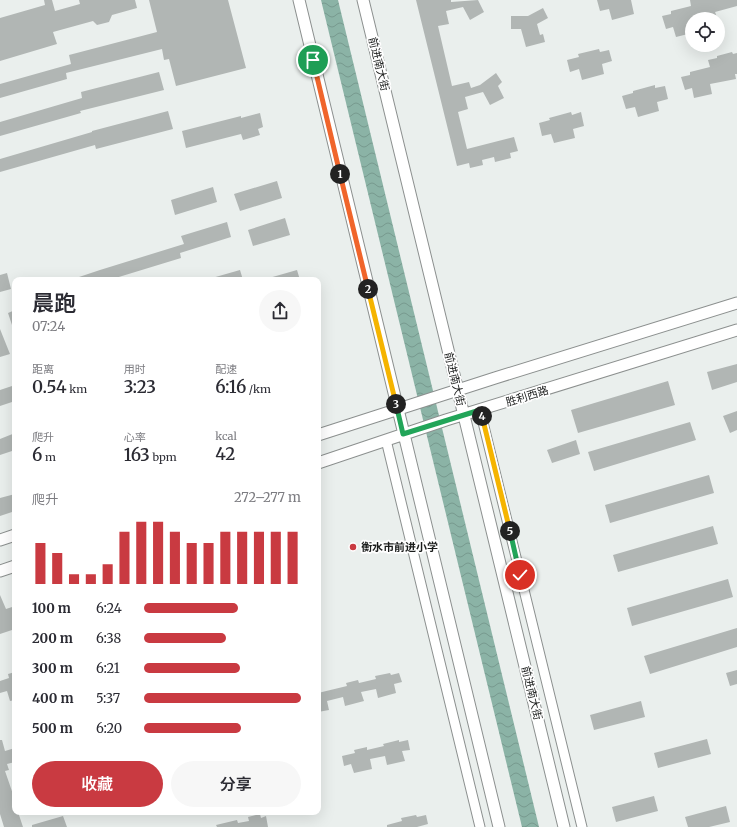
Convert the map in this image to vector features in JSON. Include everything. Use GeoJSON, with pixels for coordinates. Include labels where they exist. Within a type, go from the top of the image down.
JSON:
{"type":"FeatureCollection","features":[{"type":"Feature","properties":{"kind":"main road"},"geometry":{"type":"LineString","coordinates":[[298,0],[498,827]]}},
{"type":"Feature","properties":{"kind":"main road","name":"前进南大街"},"geometry":{"type":"LineString","coordinates":[[364,0],[564,827]]}},
{"type":"Feature","properties":{"kind":"main road"},"geometry":{"type":"LineString","coordinates":[[321,434],[737,303]]}},
{"type":"Feature","properties":{"kind":"main road","name":"胜利西路"},"geometry":{"type":"LineString","coordinates":[[321,462],[446,420],[737,330]]}},
{"type":"Feature","properties":{"kind":"main road"},"geometry":{"type":"LineString","coordinates":[[0,540],[12,536]]}},
{"type":"Feature","properties":{"kind":"main road"},"geometry":{"type":"LineString","coordinates":[[0,571],[12,567]]}},
{"type":"Feature","properties":{"kind":"street"},"geometry":{"type":"LineString","coordinates":[[480,410],[582,827]]}},
{"type":"Feature","properties":{"kind":"street"},"geometry":{"type":"LineString","coordinates":[[386,440],[480,827]]}},
{"type":"Feature","properties":{"kind":"water"},"geometry":{"type":"Polygon","coordinates":[[[321,0],[338,0],[539,827],[522,827],[321,0]]]}},
{"type":"Feature","properties":{"kind":"building"},"geometry":{"type":"Polygon","coordinates":[[[44,0],[52,0],[55,11],[80,4],[79,0],[135,0],[137,8],[112,15],[109,22],[97,25],[93,21],[53,32],[57,44],[0,61],[0,18],[45,5],[44,0]]]}},
{"type":"Feature","properties":{"kind":"building"},"geometry":{"type":"Polygon","coordinates":[[[149,0],[228,0],[246,68],[176,86],[169,59],[164,60],[162,49],[66,73],[67,79],[0,98],[0,84],[71,64],[69,55],[157,32],[149,0]]]}},
{"type":"Feature","properties":{"kind":"building"},"geometry":{"type":"Polygon","coordinates":[[[416,0],[451,0],[451,2],[478,0],[484,12],[470,20],[463,7],[446,11],[449,24],[438,26],[452,86],[469,82],[471,88],[480,85],[496,73],[502,82],[498,86],[504,98],[490,105],[483,92],[465,97],[468,109],[458,112],[467,149],[514,137],[518,151],[510,153],[511,158],[495,162],[494,157],[482,160],[483,165],[470,168],[469,163],[457,166],[416,0]]]}},
{"type":"Feature","properties":{"kind":"building"},"geometry":{"type":"Polygon","coordinates":[[[597,0],[631,0],[634,14],[612,20],[609,9],[600,11],[597,0]]]}},
{"type":"Feature","properties":{"kind":"building"},"geometry":{"type":"Polygon","coordinates":[[[690,0],[737,0],[737,6],[715,12],[685,12],[685,35],[676,37],[673,27],[666,29],[662,16],[671,14],[671,11],[691,6],[690,0]]]}},
{"type":"Feature","properties":{"kind":"building"},"geometry":{"type":"Polygon","coordinates":[[[543,8],[548,18],[537,24],[540,35],[543,34],[545,42],[526,47],[521,29],[511,29],[511,16],[528,16],[543,8]]]}},
{"type":"Feature","properties":{"kind":"building"},"geometry":{"type":"Polygon","coordinates":[[[599,49],[600,52],[609,50],[612,61],[602,64],[604,74],[582,80],[579,69],[570,72],[567,60],[579,57],[578,54],[599,49]]]}},
{"type":"Feature","properties":{"kind":"building"},"geometry":{"type":"Polygon","coordinates":[[[732,52],[733,54],[737,53],[736,79],[710,84],[712,94],[694,98],[692,88],[685,90],[681,77],[690,75],[690,72],[710,67],[708,60],[732,52]]]}},
{"type":"Feature","properties":{"kind":"building"},"geometry":{"type":"Polygon","coordinates":[[[159,72],[164,90],[80,111],[81,113],[0,136],[0,122],[82,98],[81,92],[159,72]]]}},
{"type":"Feature","properties":{"kind":"building"},"geometry":{"type":"Polygon","coordinates":[[[655,85],[655,88],[665,86],[668,99],[657,102],[659,111],[638,117],[635,107],[626,109],[622,96],[633,93],[633,91],[655,85]]]}},
{"type":"Feature","properties":{"kind":"building"},"geometry":{"type":"Polygon","coordinates":[[[168,111],[173,129],[96,149],[95,145],[0,172],[0,159],[92,131],[168,111]]]}},
{"type":"Feature","properties":{"kind":"building"},"geometry":{"type":"Polygon","coordinates":[[[571,112],[572,115],[581,112],[584,126],[573,129],[575,138],[554,143],[551,134],[542,136],[539,123],[550,120],[549,118],[571,112]]]}},
{"type":"Feature","properties":{"kind":"building"},"geometry":{"type":"Polygon","coordinates":[[[260,113],[263,127],[258,129],[260,135],[243,140],[241,134],[186,148],[182,131],[241,116],[241,118],[260,113]]]}},
{"type":"Feature","properties":{"kind":"building"},"geometry":{"type":"Polygon","coordinates":[[[277,181],[282,198],[240,211],[234,194],[277,181]]]}},
{"type":"Feature","properties":{"kind":"building"},"geometry":{"type":"Polygon","coordinates":[[[213,187],[217,202],[175,215],[171,200],[213,187]]]}},
{"type":"Feature","properties":{"kind":"building"},"geometry":{"type":"Polygon","coordinates":[[[285,218],[290,235],[253,246],[248,230],[285,218]]]}},
{"type":"Feature","properties":{"kind":"building"},"geometry":{"type":"Polygon","coordinates":[[[227,222],[231,237],[180,253],[181,258],[119,277],[79,277],[184,244],[181,236],[227,222]]]}},
{"type":"Feature","properties":{"kind":"building"},"geometry":{"type":"Polygon","coordinates":[[[240,270],[242,277],[216,277],[240,270]]]}},
{"type":"Feature","properties":{"kind":"building"},"geometry":{"type":"Polygon","coordinates":[[[297,270],[299,277],[272,277],[297,270]]]}},
{"type":"Feature","properties":{"kind":"building"},"geometry":{"type":"Polygon","coordinates":[[[7,273],[11,289],[0,292],[0,275],[7,273]]]}},
{"type":"Feature","properties":{"kind":"building"},"geometry":{"type":"Polygon","coordinates":[[[12,311],[12,325],[8,313],[12,311]]]}},
{"type":"Feature","properties":{"kind":"building"},"geometry":{"type":"Polygon","coordinates":[[[0,329],[10,354],[0,357],[0,329]]]}},
{"type":"Feature","properties":{"kind":"building"},"geometry":{"type":"Polygon","coordinates":[[[737,364],[737,382],[712,390],[707,372],[737,364]]]}},
{"type":"Feature","properties":{"kind":"building"},"geometry":{"type":"Polygon","coordinates":[[[668,381],[675,405],[578,433],[571,410],[668,381]]]}},
{"type":"Feature","properties":{"kind":"building"},"geometry":{"type":"Polygon","coordinates":[[[12,386],[12,402],[0,406],[0,390],[12,386]]]}},
{"type":"Feature","properties":{"kind":"building"},"geometry":{"type":"Polygon","coordinates":[[[737,411],[737,430],[730,433],[723,416],[737,411]]]}},
{"type":"Feature","properties":{"kind":"building"},"geometry":{"type":"Polygon","coordinates":[[[690,422],[696,440],[594,471],[588,452],[690,422]]]}},
{"type":"Feature","properties":{"kind":"building"},"geometry":{"type":"Polygon","coordinates":[[[12,434],[12,451],[0,455],[0,439],[12,434]]]}},
{"type":"Feature","properties":{"kind":"building"},"geometry":{"type":"Polygon","coordinates":[[[576,440],[580,454],[552,463],[547,450],[576,440]]]}},
{"type":"Feature","properties":{"kind":"building"},"geometry":{"type":"Polygon","coordinates":[[[709,475],[714,493],[610,523],[605,505],[709,475]]]}},
{"type":"Feature","properties":{"kind":"building"},"geometry":{"type":"Polygon","coordinates":[[[12,495],[12,512],[0,516],[0,498],[12,495]]]}},
{"type":"Feature","properties":{"kind":"building"},"geometry":{"type":"Polygon","coordinates":[[[713,526],[718,544],[618,572],[613,555],[713,526]]]}},
{"type":"Feature","properties":{"kind":"building"},"geometry":{"type":"Polygon","coordinates":[[[728,579],[733,597],[632,626],[627,608],[728,579]]]}},
{"type":"Feature","properties":{"kind":"building"},"geometry":{"type":"Polygon","coordinates":[[[0,595],[6,609],[12,607],[12,630],[0,634],[0,595]]]}},
{"type":"Feature","properties":{"kind":"building"},"geometry":{"type":"Polygon","coordinates":[[[737,628],[737,647],[650,674],[644,656],[737,628]]]}},
{"type":"Feature","properties":{"kind":"building"},"geometry":{"type":"Polygon","coordinates":[[[737,670],[737,684],[730,686],[726,673],[737,670]]]}},
{"type":"Feature","properties":{"kind":"building"},"geometry":{"type":"Polygon","coordinates":[[[12,673],[12,701],[10,701],[7,691],[0,693],[0,681],[9,678],[8,674],[12,673]]]}},
{"type":"Feature","properties":{"kind":"building"},"geometry":{"type":"Polygon","coordinates":[[[399,673],[402,682],[394,684],[396,693],[378,698],[376,689],[361,692],[364,701],[345,706],[343,697],[327,701],[329,710],[321,711],[321,692],[347,686],[346,683],[358,680],[359,683],[376,679],[375,676],[399,673]]]}},
{"type":"Feature","properties":{"kind":"building"},"geometry":{"type":"Polygon","coordinates":[[[641,701],[645,717],[594,730],[590,715],[641,701]]]}},
{"type":"Feature","properties":{"kind":"building"},"geometry":{"type":"Polygon","coordinates":[[[707,739],[711,754],[658,768],[654,753],[707,739]]]}},
{"type":"Feature","properties":{"kind":"building"},"geometry":{"type":"Polygon","coordinates":[[[0,740],[2,740],[5,751],[12,749],[12,763],[7,764],[9,770],[5,771],[12,791],[12,815],[19,815],[23,827],[4,827],[0,814],[0,740]]]}},
{"type":"Feature","properties":{"kind":"building"},"geometry":{"type":"Polygon","coordinates":[[[399,740],[399,742],[408,740],[410,750],[402,751],[405,761],[387,765],[385,756],[370,759],[372,769],[354,773],[351,764],[344,766],[342,756],[355,753],[354,750],[367,747],[367,750],[384,746],[383,744],[399,740]]]}},
{"type":"Feature","properties":{"kind":"building"},"geometry":{"type":"Polygon","coordinates":[[[654,796],[658,811],[616,822],[612,807],[654,796]]]}},
{"type":"Feature","properties":{"kind":"building"},"geometry":{"type":"Polygon","coordinates":[[[726,806],[730,822],[709,827],[688,827],[685,817],[726,806]]]}},
{"type":"Feature","properties":{"kind":"building"},"geometry":{"type":"Polygon","coordinates":[[[260,815],[261,818],[266,816],[268,827],[217,827],[216,825],[237,820],[238,823],[249,821],[248,817],[260,815]]]}},
{"type":"Feature","properties":{"kind":"building"},"geometry":{"type":"Polygon","coordinates":[[[416,815],[417,817],[426,815],[428,824],[417,827],[387,827],[387,825],[402,821],[401,818],[416,815]]]}},
{"type":"Feature","properties":{"kind":"building"},"geometry":{"type":"Polygon","coordinates":[[[63,816],[67,827],[32,827],[32,825],[63,816]]]}},
{"type":"Feature","properties":{"kind":"place","name":"衡水市前进小学"},"geometry":{"type":"Point","coordinates":[353,547]}},
{"type":"Feature","properties":{"kind":"route"},"geometry":{"type":"LineString","coordinates":[[313,60],[403,434],[480,410],[520,575]]}}]}
